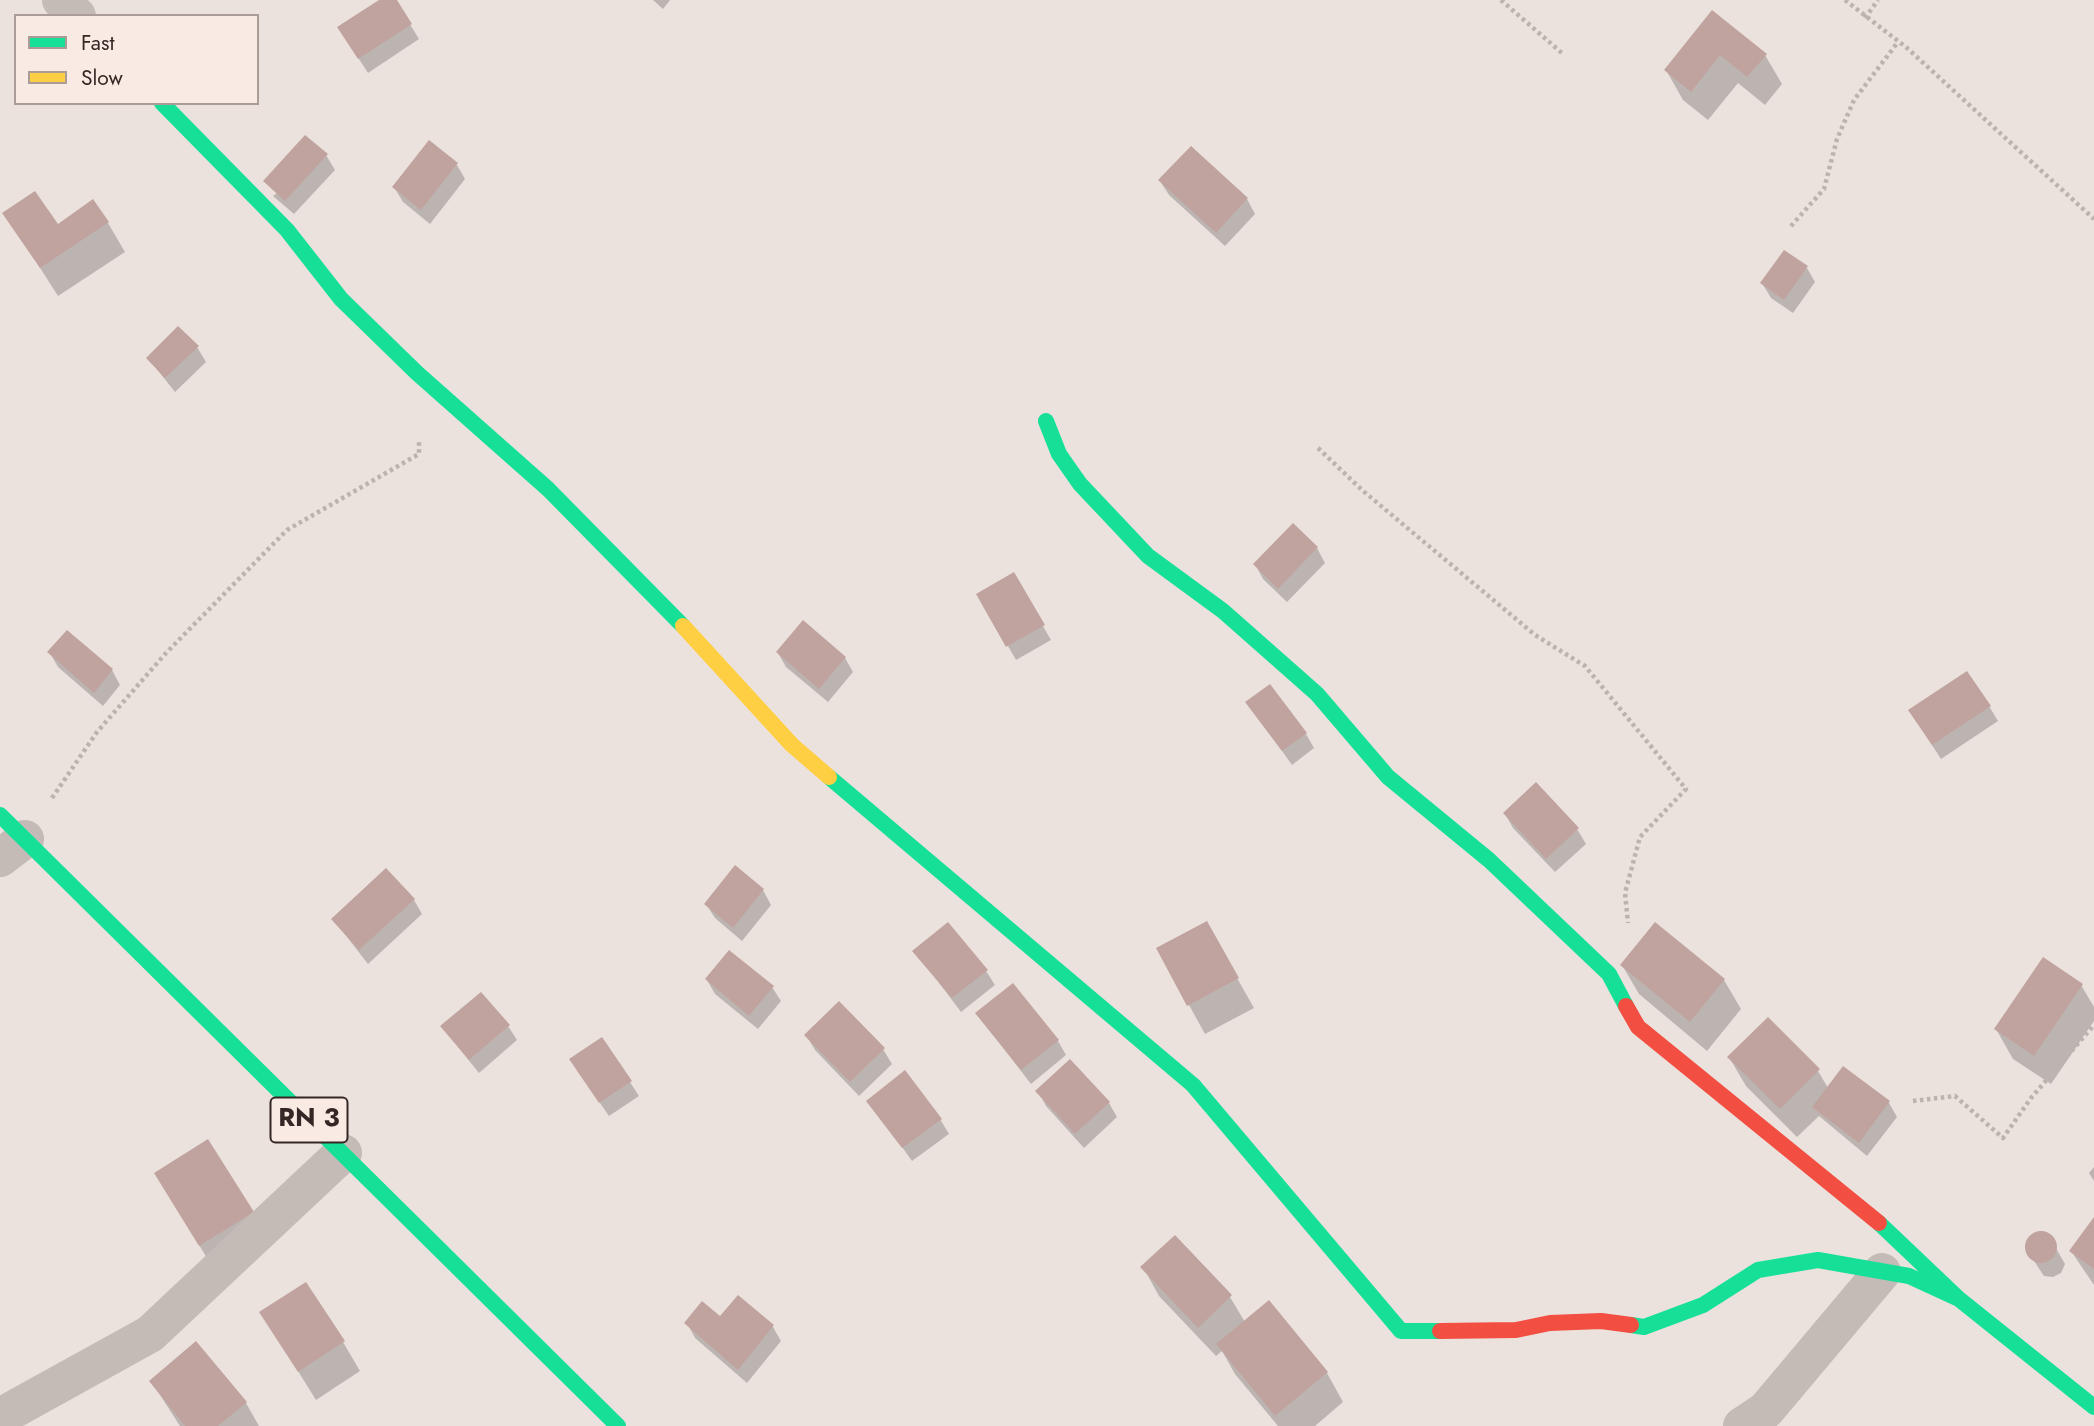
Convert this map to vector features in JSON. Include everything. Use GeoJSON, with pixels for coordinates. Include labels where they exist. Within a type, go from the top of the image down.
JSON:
{"type":"FeatureCollection","features":[{"type":"Feature","properties":{"kind":"main road"},"geometry":{"type":"LineString","coordinates":[[164,105],[287,230],[341,299],[416,373],[548,489],[653,593],[792,745],[1193,1085],[1401,1331],[1516,1330],[1550,1323],[1601,1321],[1644,1327],[1703,1305],[1758,1270],[1818,1260],[1909,1276],[1959,1299]]}},
{"type":"Feature","properties":{"kind":"main road"},"geometry":{"type":"LineString","coordinates":[[1046,421],[1059,454],[1080,484],[1149,556],[1223,611],[1317,694],[1388,776],[1489,860],[1609,974],[1638,1027],[1878,1222],[1959,1299],[2094,1407]]}},
{"type":"Feature","properties":{"kind":"main road","name":"RN 3"},"geometry":{"type":"LineString","coordinates":[[8,837],[343,1153],[618,1426]]}},
{"type":"Feature","properties":{"kind":"street"},"geometry":{"type":"LineString","coordinates":[[61,0],[75,14]]}},
{"type":"Feature","properties":{"kind":"street"},"geometry":{"type":"LineString","coordinates":[[0,1417],[150,1334],[343,1153]]}},
{"type":"Feature","properties":{"kind":"street"},"geometry":{"type":"LineString","coordinates":[[1742,1426],[1766,1409],[1882,1272]]}},
{"type":"Feature","properties":{"kind":"path"},"geometry":{"type":"LineString","coordinates":[[1501,0],[1563,54]]}},
{"type":"Feature","properties":{"kind":"path"},"geometry":{"type":"LineString","coordinates":[[1845,0],[1898,42],[2094,219]]}},
{"type":"Feature","properties":{"kind":"path"},"geometry":{"type":"LineString","coordinates":[[1865,18],[1878,0]]}},
{"type":"Feature","properties":{"kind":"path"},"geometry":{"type":"LineString","coordinates":[[1791,226],[1824,189],[1837,139],[1854,100],[1898,42]]}},
{"type":"Feature","properties":{"kind":"path"},"geometry":{"type":"LineString","coordinates":[[8,837],[166,653],[287,530],[419,454],[416,373]]}},
{"type":"Feature","properties":{"kind":"path"},"geometry":{"type":"LineString","coordinates":[[1318,448],[1362,490],[1535,635],[1585,666],[1686,789],[1640,837],[1625,894],[1630,934],[1609,974]]}},
{"type":"Feature","properties":{"kind":"path"},"geometry":{"type":"LineString","coordinates":[[1913,1101],[1955,1096],[2003,1138],[2031,1098],[2094,1025]]}},
{"type":"Feature","properties":{"kind":"building"},"geometry":{"type":"Polygon","coordinates":[[[379,0],[397,0],[412,24],[358,59],[337,27],[379,0]]]}},
{"type":"Feature","properties":{"kind":"building"},"geometry":{"type":"Polygon","coordinates":[[[1712,10],[1767,54],[1747,77],[1720,55],[1691,92],[1664,70],[1712,10]]]}},
{"type":"Feature","properties":{"kind":"building"},"geometry":{"type":"Polygon","coordinates":[[[305,135],[328,154],[285,201],[263,181],[305,135]]]}},
{"type":"Feature","properties":{"kind":"building"},"geometry":{"type":"Polygon","coordinates":[[[429,140],[458,163],[421,210],[392,187],[429,140]]]}},
{"type":"Feature","properties":{"kind":"building"},"geometry":{"type":"Polygon","coordinates":[[[1191,146],[1248,198],[1216,233],[1158,180],[1191,146]]]}},
{"type":"Feature","properties":{"kind":"building"},"geometry":{"type":"Polygon","coordinates":[[[35,191],[58,224],[93,199],[109,222],[40,268],[2,213],[35,191]]]}},
{"type":"Feature","properties":{"kind":"building"},"geometry":{"type":"Polygon","coordinates":[[[1784,250],[1808,266],[1784,300],[1760,283],[1784,250]]]}},
{"type":"Feature","properties":{"kind":"building"},"geometry":{"type":"Polygon","coordinates":[[[178,326],[199,346],[165,378],[146,358],[178,326]]]}},
{"type":"Feature","properties":{"kind":"building"},"geometry":{"type":"Polygon","coordinates":[[[1293,523],[1318,547],[1278,589],[1253,564],[1293,523]]]}},
{"type":"Feature","properties":{"kind":"building"},"geometry":{"type":"Polygon","coordinates":[[[1014,572],[1045,625],[1006,647],[976,594],[1014,572]]]}},
{"type":"Feature","properties":{"kind":"building"},"geometry":{"type":"Polygon","coordinates":[[[803,620],[846,657],[819,689],[776,652],[803,620]]]}},
{"type":"Feature","properties":{"kind":"building"},"geometry":{"type":"Polygon","coordinates":[[[67,630],[113,669],[94,693],[47,652],[67,630]]]}},
{"type":"Feature","properties":{"kind":"building"},"geometry":{"type":"Polygon","coordinates":[[[1967,671],[1991,706],[1932,745],[1908,710],[1967,671]]]}},
{"type":"Feature","properties":{"kind":"building"},"geometry":{"type":"Polygon","coordinates":[[[1270,684],[1307,733],[1282,751],[1245,702],[1270,684]]]}},
{"type":"Feature","properties":{"kind":"building"},"geometry":{"type":"Polygon","coordinates":[[[1536,782],[1579,828],[1546,859],[1503,813],[1536,782]]]}},
{"type":"Feature","properties":{"kind":"building"},"geometry":{"type":"Polygon","coordinates":[[[735,865],[764,889],[733,928],[704,904],[735,865]]]}},
{"type":"Feature","properties":{"kind":"building"},"geometry":{"type":"Polygon","coordinates":[[[386,868],[415,899],[359,950],[331,919],[386,868]]]}},
{"type":"Feature","properties":{"kind":"building"},"geometry":{"type":"Polygon","coordinates":[[[1207,921],[1239,978],[1187,1006],[1156,948],[1207,921]]]}},
{"type":"Feature","properties":{"kind":"building"},"geometry":{"type":"Polygon","coordinates":[[[948,922],[988,970],[952,998],[912,951],[948,922]]]}},
{"type":"Feature","properties":{"kind":"building"},"geometry":{"type":"Polygon","coordinates":[[[1655,922],[1725,979],[1690,1022],[1620,965],[1655,922]]]}},
{"type":"Feature","properties":{"kind":"building"},"geometry":{"type":"Polygon","coordinates":[[[729,950],[774,986],[749,1016],[705,979],[729,950]]]}},
{"type":"Feature","properties":{"kind":"building"},"geometry":{"type":"Polygon","coordinates":[[[2043,957],[2083,984],[2034,1056],[1994,1029],[2043,957]]]}},
{"type":"Feature","properties":{"kind":"building"},"geometry":{"type":"Polygon","coordinates":[[[1013,983],[1059,1040],[1021,1070],[975,1013],[1013,983]]]}},
{"type":"Feature","properties":{"kind":"building"},"geometry":{"type":"Polygon","coordinates":[[[481,992],[510,1025],[469,1060],[440,1026],[481,992]]]}},
{"type":"Feature","properties":{"kind":"building"},"geometry":{"type":"Polygon","coordinates":[[[839,1001],[885,1048],[850,1082],[804,1035],[839,1001]]]}},
{"type":"Feature","properties":{"kind":"building"},"geometry":{"type":"Polygon","coordinates":[[[1768,1017],[1820,1069],[1780,1109],[1727,1057],[1768,1017]]]}},
{"type":"Feature","properties":{"kind":"building"},"geometry":{"type":"Polygon","coordinates":[[[602,1037],[632,1081],[599,1103],[569,1059],[602,1037]]]}},
{"type":"Feature","properties":{"kind":"building"},"geometry":{"type":"Polygon","coordinates":[[[1070,1059],[1110,1102],[1075,1134],[1035,1091],[1070,1059]]]}},
{"type":"Feature","properties":{"kind":"building"},"geometry":{"type":"Polygon","coordinates":[[[1843,1066],[1890,1101],[1859,1143],[1812,1107],[1843,1066]]]}},
{"type":"Feature","properties":{"kind":"building"},"geometry":{"type":"Polygon","coordinates":[[[905,1070],[942,1119],[902,1148],[866,1101],[905,1070]]]}},
{"type":"Feature","properties":{"kind":"building"},"geometry":{"type":"Polygon","coordinates":[[[208,1139],[254,1212],[199,1246],[154,1173],[208,1139]]]}},
{"type":"Feature","properties":{"kind":"building"},"geometry":{"type":"Polygon","coordinates":[[[2094,1217],[2094,1269],[2069,1251],[2094,1217]]]}},
{"type":"Feature","properties":{"kind":"building"},"geometry":{"type":"Polygon","coordinates":[[[2041,1231],[2052,1236],[2057,1247],[2052,1258],[2041,1263],[2030,1258],[2025,1247],[2030,1236],[2041,1231]]]}},
{"type":"Feature","properties":{"kind":"building"},"geometry":{"type":"Polygon","coordinates":[[[1175,1235],[1232,1295],[1198,1328],[1140,1267],[1175,1235]]]}},
{"type":"Feature","properties":{"kind":"building"},"geometry":{"type":"Polygon","coordinates":[[[306,1282],[345,1341],[298,1372],[259,1312],[306,1282]]]}},
{"type":"Feature","properties":{"kind":"building"},"geometry":{"type":"Polygon","coordinates":[[[738,1295],[774,1325],[738,1370],[684,1323],[702,1301],[720,1316],[738,1295]]]}},
{"type":"Feature","properties":{"kind":"building"},"geometry":{"type":"Polygon","coordinates":[[[1269,1300],[1328,1372],[1275,1416],[1216,1344],[1269,1300]]]}},
{"type":"Feature","properties":{"kind":"building"},"geometry":{"type":"Polygon","coordinates":[[[196,1341],[247,1402],[218,1426],[185,1426],[149,1381],[196,1341]]]}},
{"type":"Feature","properties":{"kind":"traffic: fast"},"geometry":{"type":"LineString","coordinates":[[164,105],[287,230],[341,299],[417,373],[548,489],[683,626]]}},
{"type":"Feature","properties":{"kind":"traffic: fast"},"geometry":{"type":"LineString","coordinates":[[1046,421],[1059,454],[1080,484],[1148,556],[1223,611],[1317,694],[1388,777],[1489,860],[1609,974],[1626,1006]]}},
{"type":"Feature","properties":{"kind":"traffic: fast"},"geometry":{"type":"LineString","coordinates":[[829,777],[1193,1085],[1401,1331],[1440,1331]]}},
{"type":"Feature","properties":{"kind":"traffic: fast"},"geometry":{"type":"LineString","coordinates":[[0,815],[618,1426]]}},
{"type":"Feature","properties":{"kind":"traffic: fast"},"geometry":{"type":"LineString","coordinates":[[1879,1223],[1959,1299],[2094,1407]]}},
{"type":"Feature","properties":{"kind":"traffic: fast"},"geometry":{"type":"LineString","coordinates":[[1631,1325],[1644,1327],[1703,1305],[1758,1270],[1818,1260],[1909,1276],[1959,1299]]}},
{"type":"Feature","properties":{"kind":"traffic: slow"},"geometry":{"type":"LineString","coordinates":[[683,626],[792,745],[829,777]]}},
{"type":"Feature","properties":{"kind":"traffic: jam"},"geometry":{"type":"LineString","coordinates":[[1626,1006],[1638,1027],[1879,1223]]}},
{"type":"Feature","properties":{"kind":"traffic: jam"},"geometry":{"type":"LineString","coordinates":[[1440,1331],[1516,1330],[1550,1323],[1601,1321],[1631,1325]]}}]}
